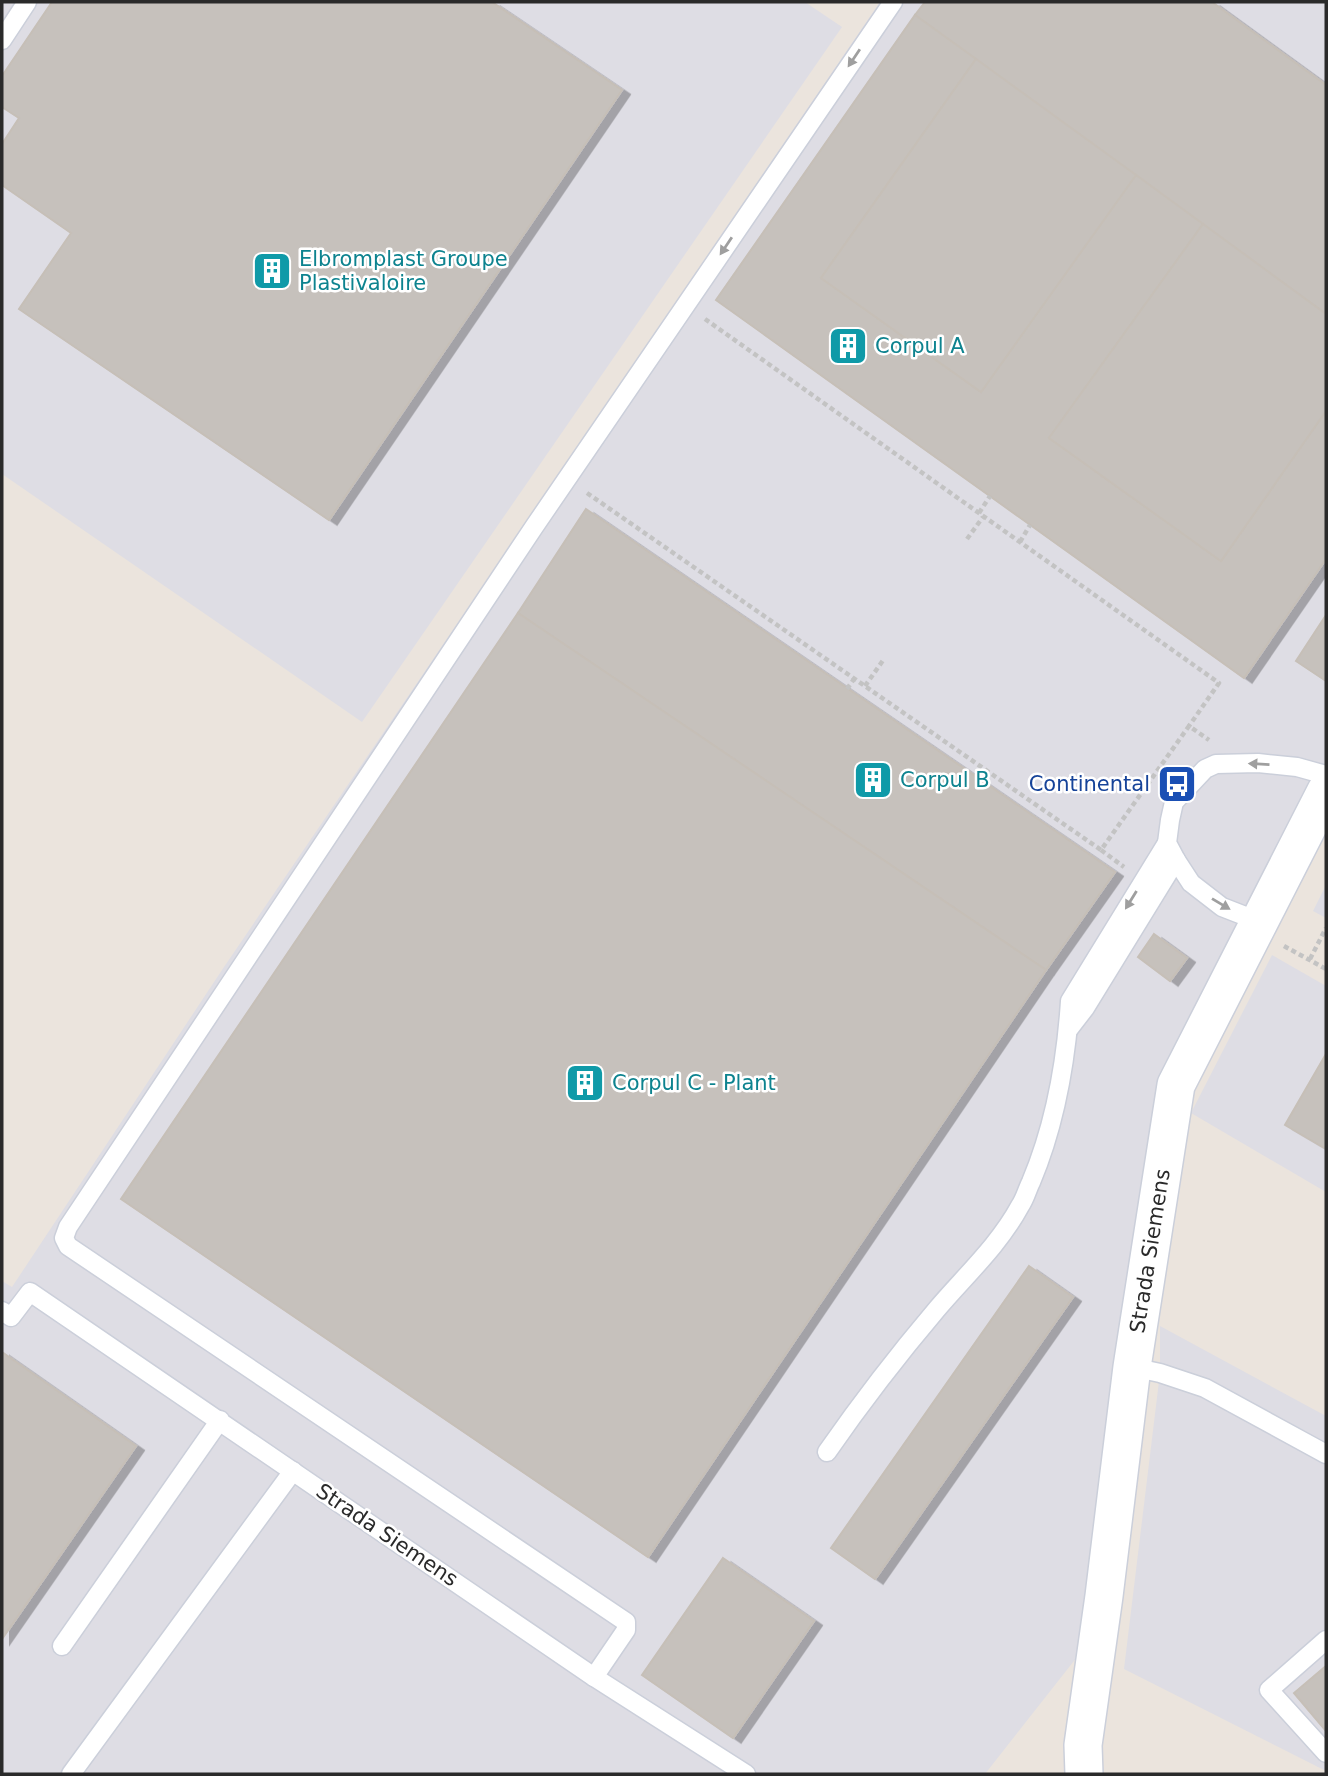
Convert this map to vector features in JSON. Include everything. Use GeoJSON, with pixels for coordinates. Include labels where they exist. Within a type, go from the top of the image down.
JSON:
{"type":"FeatureCollection","features":[{"type":"Feature","properties":{"kind":"street","name":"Strada Siemens"},"geometry":{"type":"LineString","coordinates":[[1078,1765],[1104,1596],[1132,1367],[1176,1084],[1326,791]]}},
{"type":"Feature","properties":{"kind":"lane"},"geometry":{"type":"LineString","coordinates":[[2,40],[27,2]]}},
{"type":"Feature","properties":{"kind":"lane"},"geometry":{"type":"LineString","coordinates":[[594,1677],[626,1630],[626,1622],[68,1246],[64,1238],[68,1227],[534,527],[893,2]]}},
{"type":"Feature","properties":{"kind":"lane"},"geometry":{"type":"LineString","coordinates":[[827,1452],[928,1319],[994,1244],[1020,1206],[1053,1121],[1070,1001],[1167,843],[1174,802],[1205,769],[1216,764],[1258,763],[1297,767],[1326,775]]}},
{"type":"Feature","properties":{"kind":"lane"},"geometry":{"type":"LineString","coordinates":[[1167,843],[1191,883],[1255,928]]}},
{"type":"Feature","properties":{"kind":"lane"},"geometry":{"type":"LineString","coordinates":[[1068,1030],[1085,1008],[1176,860]]}},
{"type":"Feature","properties":{"kind":"lane","name":"Strada Siemens"},"geometry":{"type":"LineString","coordinates":[[2,1311],[11,1317],[30,1292],[594,1677],[746,1774]]}},
{"type":"Feature","properties":{"kind":"lane"},"geometry":{"type":"LineString","coordinates":[[1132,1367],[1205,1388],[1326,1454]]}},
{"type":"Feature","properties":{"kind":"lane"},"geometry":{"type":"LineString","coordinates":[[62,1646],[220,1420]]}},
{"type":"Feature","properties":{"kind":"lane"},"geometry":{"type":"LineString","coordinates":[[71,1774],[293,1471]]}},
{"type":"Feature","properties":{"kind":"lane"},"geometry":{"type":"LineString","coordinates":[[1326,1640],[1269,1690],[1326,1753]]}},
{"type":"Feature","properties":{"kind":"path"},"geometry":{"type":"LineString","coordinates":[[587,494],[1101,850],[1219,683],[705,320]]}},
{"type":"Feature","properties":{"kind":"path"},"geometry":{"type":"LineString","coordinates":[[967,539],[990,496]]}},
{"type":"Feature","properties":{"kind":"path"},"geometry":{"type":"LineString","coordinates":[[1020,542],[1030,525]]}},
{"type":"Feature","properties":{"kind":"path"},"geometry":{"type":"LineString","coordinates":[[864,686],[884,659]]}},
{"type":"Feature","properties":{"kind":"path"},"geometry":{"type":"LineString","coordinates":[[847,689],[854,679]]}},
{"type":"Feature","properties":{"kind":"path"},"geometry":{"type":"LineString","coordinates":[[1189,726],[1219,748]]}},
{"type":"Feature","properties":{"kind":"path"},"geometry":{"type":"LineString","coordinates":[[1255,928],[1326,969]]}},
{"type":"Feature","properties":{"kind":"path"},"geometry":{"type":"LineString","coordinates":[[1310,959],[1326,928]]}},
{"type":"Feature","properties":{"kind":"shaded area"},"geometry":{"type":"Polygon","coordinates":[[[2,2],[805,2],[842,27],[362,722],[2,474],[2,2]]]}},
{"type":"Feature","properties":{"kind":"shaded area"},"geometry":{"type":"Polygon","coordinates":[[[880,2],[1326,2],[1326,766],[1189,1081],[1107,1619],[985,1774],[2,1774],[2,1281],[12,1287],[224,967],[880,2]]]}},
{"type":"Feature","properties":{"kind":"shaded area"},"geometry":{"type":"Polygon","coordinates":[[[1326,885],[1326,918],[1313,911],[1326,885]]]}},
{"type":"Feature","properties":{"kind":"shaded area"},"geometry":{"type":"Polygon","coordinates":[[[1272,955],[1326,986],[1326,1192],[1191,1113],[1272,955]]]}},
{"type":"Feature","properties":{"kind":"shaded area"},"geometry":{"type":"Polygon","coordinates":[[[1160,1326],[1326,1416],[1326,1771],[1124,1669],[1160,1373],[1160,1326]]]}},
{"type":"Feature","properties":{"kind":"building","name":"Elbromplast Groupe Plastivaloire"},"geometry":{"type":"Polygon","coordinates":[[[52,2],[492,2],[622,90],[329,520],[19,309],[71,233],[2,185],[2,144],[19,118],[2,107],[2,76],[52,2]]]}},
{"type":"Feature","properties":{"kind":"building"},"geometry":{"type":"Polygon","coordinates":[[[925,2],[1212,2],[1326,85],[1326,314],[915,15],[925,2]]]}},
{"type":"Feature","properties":{"kind":"building","name":"Corpul A"},"geometry":{"type":"Polygon","coordinates":[[[915,15],[976,59],[821,278],[981,392],[1136,175],[1203,224],[1049,438],[1221,561],[1326,411],[1326,559],[1244,678],[716,300],[915,15]]]}},
{"type":"Feature","properties":{"kind":"building"},"geometry":{"type":"Polygon","coordinates":[[[976,59],[1136,175],[981,392],[821,278],[976,59]]]}},
{"type":"Feature","properties":{"kind":"building"},"geometry":{"type":"Polygon","coordinates":[[[1203,224],[1326,314],[1326,411],[1221,561],[1049,438],[1203,224]]]}},
{"type":"Feature","properties":{"kind":"building","name":"Corpul B"},"geometry":{"type":"Polygon","coordinates":[[[586,509],[1115,872],[1046,970],[518,613],[586,509]]]}},
{"type":"Feature","properties":{"kind":"building","name":"Corpul C - Plant"},"geometry":{"type":"Polygon","coordinates":[[[518,613],[1046,970],[648,1557],[121,1199],[518,613]]]}},
{"type":"Feature","properties":{"kind":"building"},"geometry":{"type":"Polygon","coordinates":[[[1326,615],[1326,681],[1296,661],[1326,615]]]}},
{"type":"Feature","properties":{"kind":"building"},"geometry":{"type":"Polygon","coordinates":[[[1154,934],[1187,958],[1170,981],[1138,957],[1154,934]]]}},
{"type":"Feature","properties":{"kind":"building"},"geometry":{"type":"Polygon","coordinates":[[[1326,1054],[1326,1149],[1285,1125],[1326,1054]]]}},
{"type":"Feature","properties":{"kind":"building"},"geometry":{"type":"Polygon","coordinates":[[[1029,1266],[1073,1297],[875,1579],[831,1548],[1029,1266]]]}},
{"type":"Feature","properties":{"kind":"building"},"geometry":{"type":"Polygon","coordinates":[[[2,1352],[136,1446],[2,1639],[2,1352]]]}},
{"type":"Feature","properties":{"kind":"building"},"geometry":{"type":"Polygon","coordinates":[[[723,1558],[814,1621],[733,1738],[642,1675],[723,1558]]]}},
{"type":"Feature","properties":{"kind":"building"},"geometry":{"type":"Polygon","coordinates":[[[1326,1666],[1326,1731],[1294,1693],[1326,1666]]]}},
{"type":"Feature","properties":{"kind":"place","name":"Elbromplast Groupe Plastivaloire"},"geometry":{"type":"Point","coordinates":[272,271]}},
{"type":"Feature","properties":{"kind":"place","name":"Corpul A"},"geometry":{"type":"Point","coordinates":[848,346]}},
{"type":"Feature","properties":{"kind":"place","name":"Corpul B"},"geometry":{"type":"Point","coordinates":[873,780]}},
{"type":"Feature","properties":{"kind":"place","name":"Continental"},"geometry":{"type":"Point","coordinates":[1177,784]}},
{"type":"Feature","properties":{"kind":"place","name":"Corpul C - Plant"},"geometry":{"type":"Point","coordinates":[585,1083]}}]}
